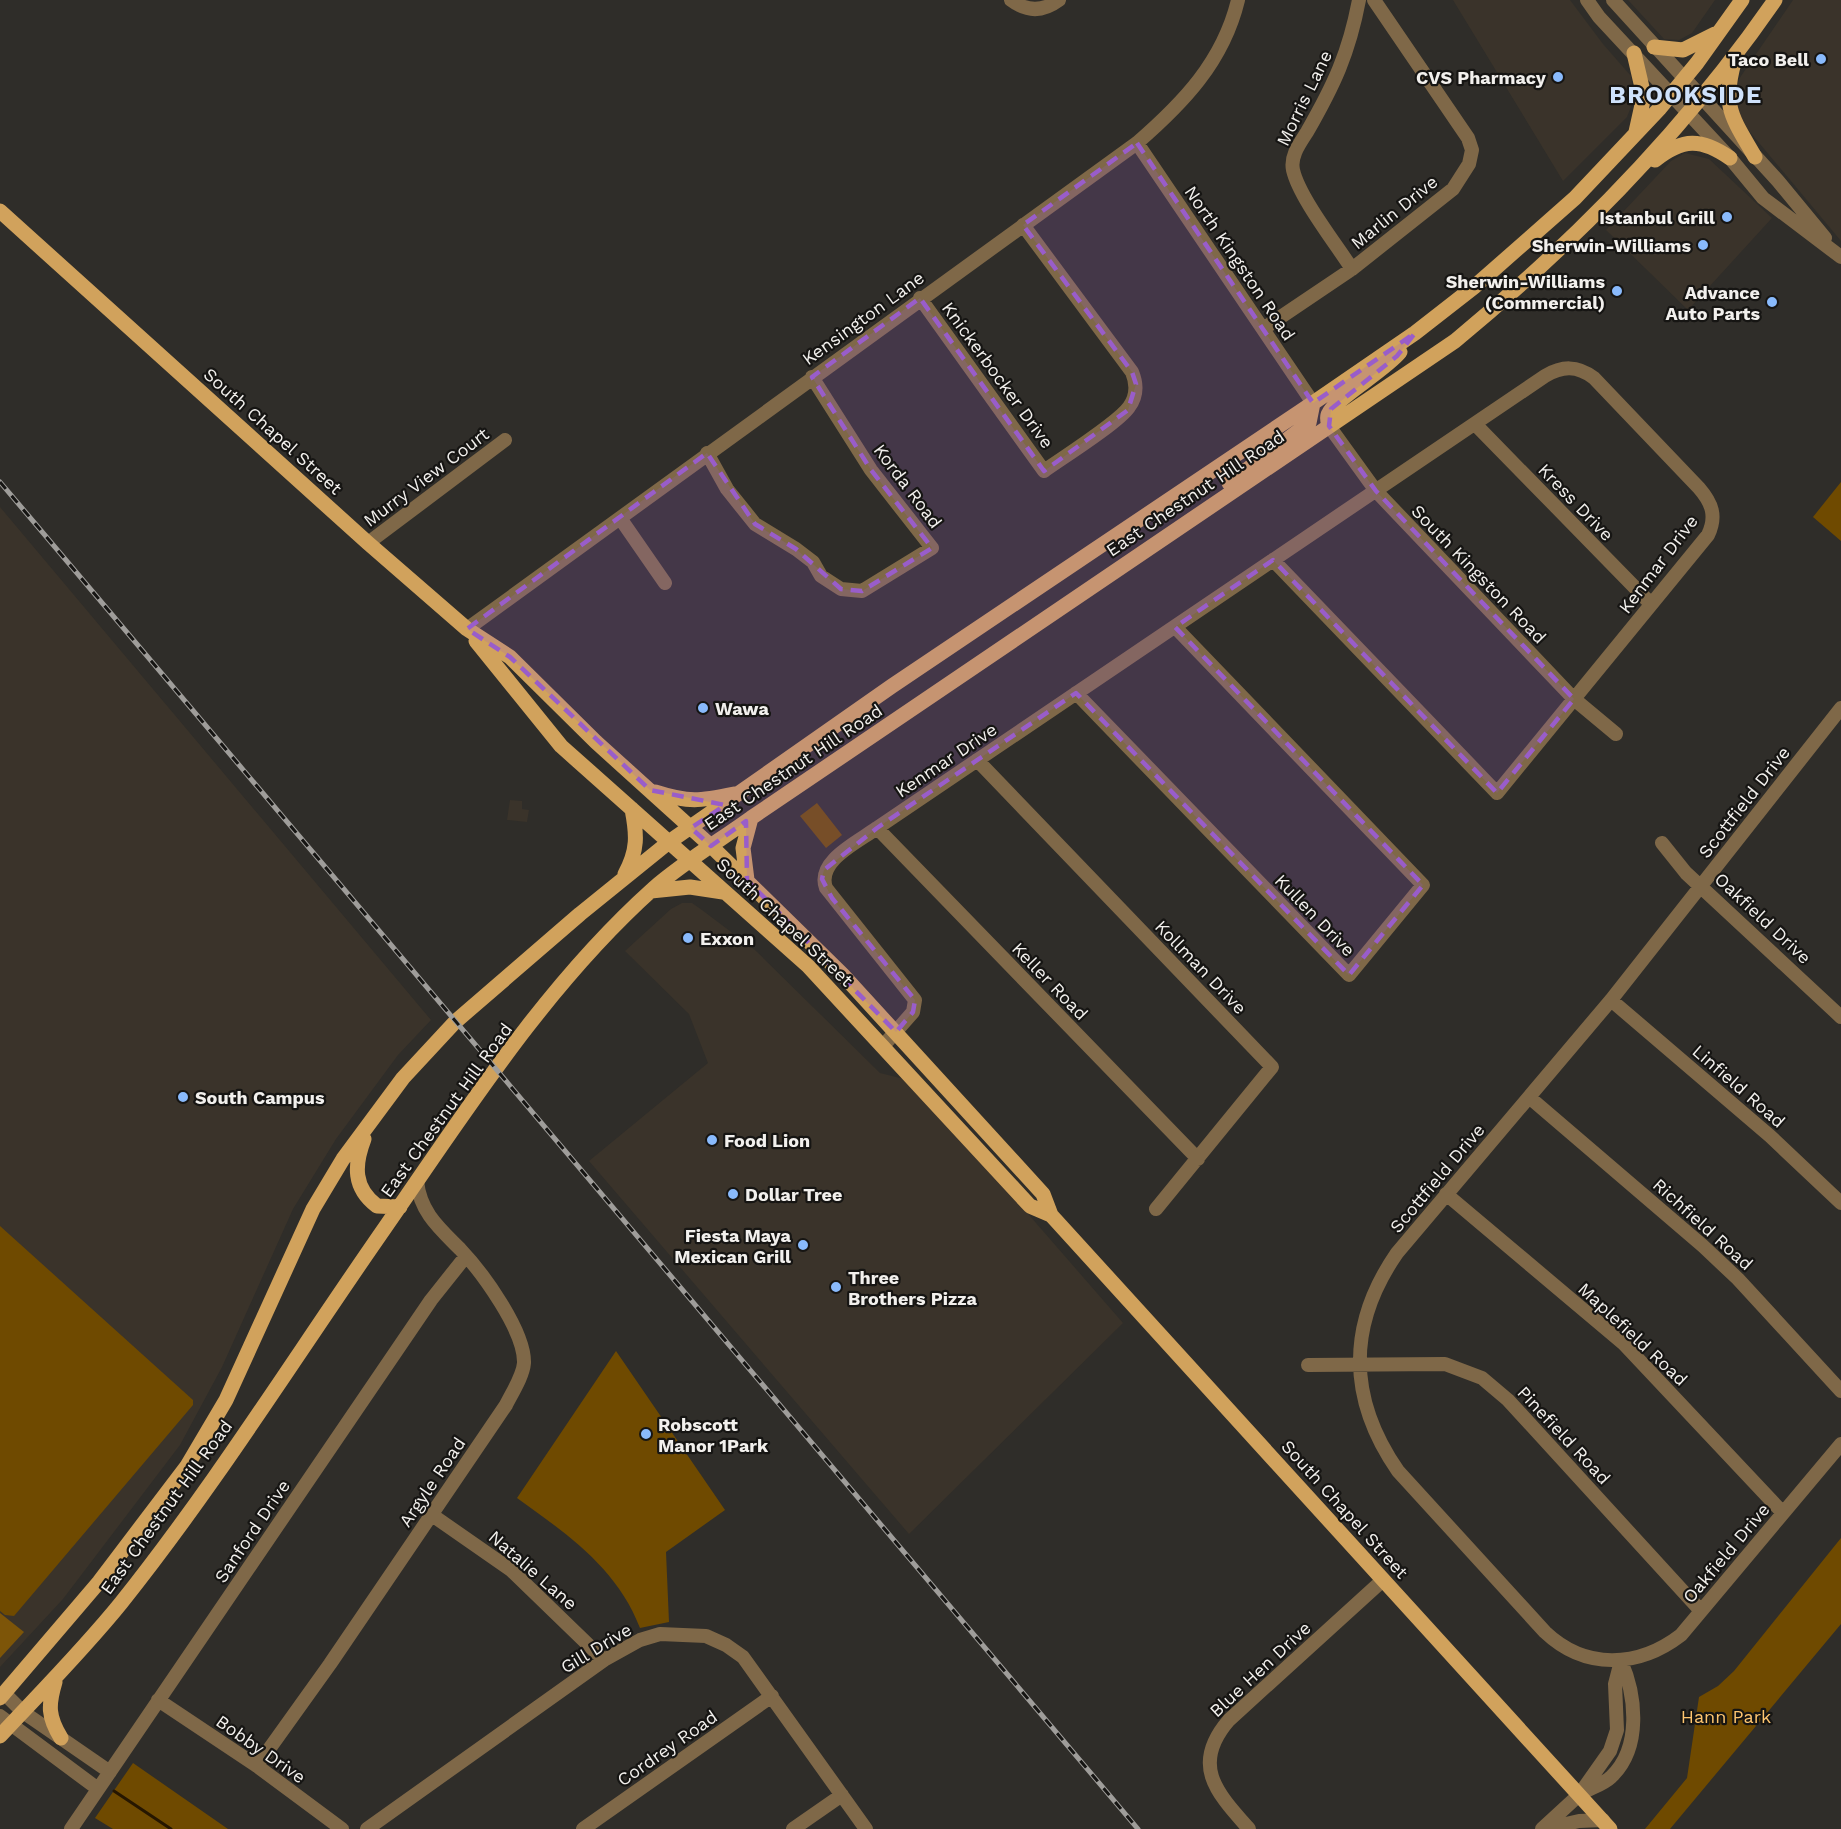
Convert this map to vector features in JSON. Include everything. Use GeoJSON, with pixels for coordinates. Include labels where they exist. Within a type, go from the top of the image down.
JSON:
{"type":"FeatureCollection","features":[{"type":"Feature","properties":{"kind":"main road","name":"East Chestnut Hill Road"},"geometry":{"type":"LineString","coordinates":[[2,1696],[99,1582],[199,1448],[226,1400],[313,1209],[371,1119],[403,1078],[455,1023],[669,842],[902,680],[1415,333],[1533,237],[1575,198],[1685,79],[1742,0]]}},
{"type":"Feature","properties":{"kind":"main road","name":"East Chestnut Hill Road"},"geometry":{"type":"LineString","coordinates":[[4,1725],[23,1712],[57,1677],[120,1603],[176,1530],[496,1069],[558,989],[612,928],[651,891],[751,818],[1472,327],[1530,278],[1626,181],[1702,98],[1775,0]]}},
{"type":"Feature","properties":{"kind":"main road"},"geometry":{"type":"LineString","coordinates":[[1654,47],[1683,50],[1722,29]]}},
{"type":"Feature","properties":{"kind":"main road"},"geometry":{"type":"LineString","coordinates":[[1737,51],[1727,98],[1735,121],[1755,157]]}},
{"type":"Feature","properties":{"kind":"main road"},"geometry":{"type":"LineString","coordinates":[[1634,53],[1644,96],[1635,135]]}},
{"type":"Feature","properties":{"kind":"main road"},"geometry":{"type":"LineString","coordinates":[[1626,181],[1665,152],[1682,144],[1700,143],[1713,146],[1730,158]]}},
{"type":"Feature","properties":{"kind":"main road","name":"South Chapel Street"},"geometry":{"type":"LineString","coordinates":[[0,211],[53,262],[368,543],[467,629],[510,657],[596,742],[711,846],[796,928],[896,1032],[1043,1194],[1051,1215],[1606,1825]]}},
{"type":"Feature","properties":{"kind":"main road"},"geometry":{"type":"LineString","coordinates":[[1329,426],[1327,418],[1331,409],[1397,356],[1415,333]]}},
{"type":"Feature","properties":{"kind":"main road"},"geometry":{"type":"LineString","coordinates":[[1195,517],[1228,483],[1309,423],[1313,403]]}},
{"type":"Feature","properties":{"kind":"main road","name":"South Chapel Street"},"geometry":{"type":"LineString","coordinates":[[467,629],[561,746],[808,966],[1030,1206],[1051,1215]]}},
{"type":"Feature","properties":{"kind":"main road"},"geometry":{"type":"LineString","coordinates":[[650,790],[677,799],[697,801],[743,792]]}},
{"type":"Feature","properties":{"kind":"main road"},"geometry":{"type":"LineString","coordinates":[[624,878],[635,855],[638,840],[632,808]]}},
{"type":"Feature","properties":{"kind":"main road"},"geometry":{"type":"LineString","coordinates":[[747,880],[743,848],[751,818]]}},
{"type":"Feature","properties":{"kind":"main road"},"geometry":{"type":"LineString","coordinates":[[651,891],[690,887],[726,893]]}},
{"type":"Feature","properties":{"kind":"main road"},"geometry":{"type":"LineString","coordinates":[[371,1119],[358,1155],[356,1173],[360,1188],[377,1206],[400,1207]]}},
{"type":"Feature","properties":{"kind":"main road"},"geometry":{"type":"LineString","coordinates":[[57,1677],[48,1709],[50,1719],[61,1738]]}},
{"type":"Feature","properties":{"kind":"street"},"geometry":{"type":"LineString","coordinates":[[1011,0],[1031,10],[1050,7],[1059,0]]}},
{"type":"Feature","properties":{"kind":"street","name":"Morris Lane"},"geometry":{"type":"LineString","coordinates":[[1352,269],[1299,185],[1293,168],[1297,148],[1336,82],[1352,37],[1359,0]]}},
{"type":"Feature","properties":{"kind":"street","name":"Marlin Drive"},"geometry":{"type":"LineString","coordinates":[[1263,330],[1352,269],[1453,189],[1469,164],[1472,150],[1468,138],[1374,0]]}},
{"type":"Feature","properties":{"kind":"street"},"geometry":{"type":"LineString","coordinates":[[1587,0],[1599,17],[1730,158],[1763,198],[1840,256]]}},
{"type":"Feature","properties":{"kind":"street"},"geometry":{"type":"LineString","coordinates":[[1613,0],[1755,157],[1840,256]]}},
{"type":"Feature","properties":{"kind":"street","name":"Kensington Lane"},"geometry":{"type":"LineString","coordinates":[[467,629],[920,298],[1137,143],[1181,104],[1200,80],[1216,54],[1233,2]]}},
{"type":"Feature","properties":{"kind":"street","name":"North Kingston Road"},"geometry":{"type":"LineString","coordinates":[[1137,143],[1313,403]]}},
{"type":"Feature","properties":{"kind":"street","name":"Knickerbocker Drive"},"geometry":{"type":"LineString","coordinates":[[920,298],[1044,471],[1128,410],[1135,394],[1136,384],[1132,372],[1023,225]]}},
{"type":"Feature","properties":{"kind":"street","name":"Kenmar Drive"},"geometry":{"type":"LineString","coordinates":[[883,1046],[913,1012],[915,1000],[832,898],[822,879],[824,870],[832,861],[977,760],[1175,627],[1273,560],[1555,370],[1575,368],[1594,378],[1707,497],[1714,515],[1708,535],[1497,793],[1273,560]]}},
{"type":"Feature","properties":{"kind":"street","name":"Korda Road"},"geometry":{"type":"LineString","coordinates":[[707,453],[727,489],[755,524],[796,549],[813,562],[821,576],[841,589],[862,591],[932,548],[871,470],[812,377]]}},
{"type":"Feature","properties":{"kind":"street","name":"Kress Drive"},"geometry":{"type":"LineString","coordinates":[[1475,424],[1651,604]]}},
{"type":"Feature","properties":{"kind":"street","name":"South Kingston Road"},"geometry":{"type":"LineString","coordinates":[[1329,426],[1376,491],[1574,699],[1616,734]]}},
{"type":"Feature","properties":{"kind":"street","name":"Murry View Court"},"geometry":{"type":"LineString","coordinates":[[368,543],[505,440]]}},
{"type":"Feature","properties":{"kind":"street"},"geometry":{"type":"LineString","coordinates":[[620,518],[665,583]]}},
{"type":"Feature","properties":{"kind":"street","name":"Kullen Drive"},"geometry":{"type":"LineString","coordinates":[[1076,693],[1349,975],[1423,885],[1175,627]]}},
{"type":"Feature","properties":{"kind":"street","name":"Scottfield Drive"},"geometry":{"type":"LineString","coordinates":[[1621,1661],[1586,1658],[1553,1639],[1407,1482],[1382,1448],[1363,1393],[1360,1364],[1363,1324],[1379,1282],[1397,1253],[1611,1000],[1841,708]]}},
{"type":"Feature","properties":{"kind":"street","name":"Kollman Drive"},"geometry":{"type":"LineString","coordinates":[[977,760],[1272,1067],[1156,1209]]}},
{"type":"Feature","properties":{"kind":"street","name":"Keller Road"},"geometry":{"type":"LineString","coordinates":[[877,828],[1198,1159]]}},
{"type":"Feature","properties":{"kind":"street","name":"Oakfield Drive"},"geometry":{"type":"LineString","coordinates":[[1662,843],[1677,864],[1841,1017]]}},
{"type":"Feature","properties":{"kind":"street","name":"Linfield Road"},"geometry":{"type":"LineString","coordinates":[[1611,1000],[1770,1136],[1841,1203]]}},
{"type":"Feature","properties":{"kind":"street","name":"Richfield Road"},"geometry":{"type":"LineString","coordinates":[[1529,1097],[1710,1252],[1841,1391]]}},
{"type":"Feature","properties":{"kind":"street","name":"Argyle Road"},"geometry":{"type":"LineString","coordinates":[[257,1766],[506,1405],[524,1364],[522,1345],[515,1325],[466,1256],[426,1214],[421,1203],[417,1181]]}},
{"type":"Feature","properties":{"kind":"street","name":"Maplefield Road"},"geometry":{"type":"LineString","coordinates":[[1446,1194],[1631,1351],[1783,1514]]}},
{"type":"Feature","properties":{"kind":"street"},"geometry":{"type":"LineString","coordinates":[[400,1207],[426,1214]]}},
{"type":"Feature","properties":{"kind":"street","name":"Sanford Drive"},"geometry":{"type":"LineString","coordinates":[[71,1829],[431,1300],[466,1256]]}},
{"type":"Feature","properties":{"kind":"street","name":"Pinefield Road"},"geometry":{"type":"LineString","coordinates":[[1308,1365],[1445,1364],[1470,1372],[1490,1384],[1701,1611]]}},
{"type":"Feature","properties":{"kind":"street","name":"Oakfield Drive"},"geometry":{"type":"LineString","coordinates":[[1621,1661],[1651,1653],[1672,1642],[1701,1611],[1841,1444]]}},
{"type":"Feature","properties":{"kind":"street","name":"Natalie Lane"},"geometry":{"type":"LineString","coordinates":[[432,1515],[511,1570],[604,1660]]}},
{"type":"Feature","properties":{"kind":"street","name":"Blue Hen Drive"},"geometry":{"type":"LineString","coordinates":[[1250,1829],[1213,1785],[1210,1763],[1214,1740],[1229,1720],[1383,1580]]}},
{"type":"Feature","properties":{"kind":"street","name":"Gill Drive"},"geometry":{"type":"LineString","coordinates":[[367,1829],[604,1660],[640,1640],[660,1634],[679,1633],[706,1636],[743,1657],[866,1829]]}},
{"type":"Feature","properties":{"kind":"street"},"geometry":{"type":"LineString","coordinates":[[1543,1829],[1579,1795],[1609,1779],[1622,1763],[1633,1727],[1631,1683],[1621,1661]]}},
{"type":"Feature","properties":{"kind":"street"},"geometry":{"type":"LineString","coordinates":[[2,1696],[110,1772]]}},
{"type":"Feature","properties":{"kind":"street","name":"Cordrey Road"},"geometry":{"type":"LineString","coordinates":[[583,1829],[772,1696]]}},
{"type":"Feature","properties":{"kind":"street","name":"Bobby Drive"},"geometry":{"type":"LineString","coordinates":[[158,1700],[257,1766],[342,1829]]}},
{"type":"Feature","properties":{"kind":"street"},"geometry":{"type":"LineString","coordinates":[[4,1725],[98,1789]]}},
{"type":"Feature","properties":{"kind":"street"},"geometry":{"type":"LineString","coordinates":[[793,1829],[842,1795]]}},
{"type":"Feature","properties":{"kind":"street"},"geometry":{"type":"LineString","coordinates":[[1543,1829],[1579,1821],[1606,1825]]}},
{"type":"Feature","properties":{"kind":"highlighted area"},"geometry":{"type":"Polygon","coordinates":[[[1137,143],[1313,403],[1415,333],[1397,356],[1331,409],[1329,426],[1376,491],[1574,699],[1497,793],[1273,560],[1175,627],[1423,885],[1349,975],[1076,693],[877,828],[824,870],[822,879],[832,898],[915,1000],[913,1012],[896,1032],[747,880],[746,821],[711,846],[691,828],[725,805],[650,790],[510,657],[467,629],[707,453],[755,524],[796,549],[841,589],[862,591],[932,548],[871,470],[812,377],[920,298],[1044,471],[1128,410],[1136,384],[1132,372],[1023,225],[1137,143]]]}},
{"type":"Feature","properties":{"kind":"shaded area"},"geometry":{"type":"Polygon","coordinates":[[[1453,0],[1570,0],[1603,44],[1631,76],[1634,99],[1627,117],[1563,181],[1453,0]]]}},
{"type":"Feature","properties":{"kind":"shaded area"},"geometry":{"type":"Polygon","coordinates":[[[1628,0],[1715,0],[1692,33],[1679,40],[1664,39],[1628,0]]]}},
{"type":"Feature","properties":{"kind":"shaded area"},"geometry":{"type":"Polygon","coordinates":[[[1793,0],[1841,0],[1841,241],[1745,126],[1737,112],[1735,89],[1739,79],[1793,0]]]}},
{"type":"Feature","properties":{"kind":"shaded area"},"geometry":{"type":"Polygon","coordinates":[[[1685,153],[1709,159],[1772,218],[1688,310],[1606,230],[1671,161],[1685,153]]]}},
{"type":"Feature","properties":{"kind":"shaded area","name":"South Campus"},"geometry":{"type":"Polygon","coordinates":[[[0,507],[431,1020],[398,1055],[336,1139],[293,1209],[222,1367],[180,1445],[63,1599],[0,1667],[0,507]]]}},
{"type":"Feature","properties":{"kind":"shaded area"},"geometry":{"type":"Polygon","coordinates":[[[510,800],[522,801],[522,809],[529,810],[527,822],[507,820],[510,800]]]}},
{"type":"Feature","properties":{"kind":"shaded area"},"geometry":{"type":"Polygon","coordinates":[[[682,903],[692,903],[755,950],[880,1073],[904,1079],[1016,1200],[1123,1323],[909,1534],[589,1161],[708,1063],[689,1014],[625,951],[671,909],[682,903]]]}},
{"type":"Feature","properties":{"kind":"shaded area"},"geometry":{"type":"Polygon","coordinates":[[[0,1613],[24,1632],[0,1658],[0,1613]]]}},
{"type":"Feature","properties":{"kind":"green space"},"geometry":{"type":"Polygon","coordinates":[[[1841,482],[1841,541],[1813,517],[1841,482]]]}},
{"type":"Feature","properties":{"kind":"green space"},"geometry":{"type":"Polygon","coordinates":[[[817,803],[842,835],[826,848],[800,816],[817,803]]]}},
{"type":"Feature","properties":{"kind":"green space"},"geometry":{"type":"Polygon","coordinates":[[[0,1226],[193,1400],[193,1405],[14,1616],[5,1615],[0,1611],[0,1226]]]}},
{"type":"Feature","properties":{"kind":"green space"},"geometry":{"type":"Polygon","coordinates":[[[616,1351],[725,1510],[666,1552],[669,1622],[640,1628],[618,1587],[589,1554],[517,1498],[616,1351]]]}},
{"type":"Feature","properties":{"kind":"green space","name":"Hann Park"},"geometry":{"type":"Polygon","coordinates":[[[1841,1538],[1841,1624],[1670,1829],[1645,1829],[1687,1778],[1699,1697],[1718,1686],[1734,1671],[1841,1538]]]}},
{"type":"Feature","properties":{"kind":"green space"},"geometry":{"type":"Polygon","coordinates":[[[133,1763],[228,1829],[113,1829],[95,1818],[133,1763]]]}},
{"type":"Feature","properties":{"kind":"waterway"},"geometry":{"type":"LineString","coordinates":[[114,1791],[171,1829]]}},
{"type":"Feature","properties":{"kind":"railway"},"geometry":{"type":"LineString","coordinates":[[0,482],[1138,1829]]}},
{"type":"Feature","properties":{"kind":"place","name":"Taco Bell"},"geometry":{"type":"Point","coordinates":[1821,59]}},
{"type":"Feature","properties":{"kind":"place","name":"CVS Pharmacy"},"geometry":{"type":"Point","coordinates":[1558,77]}},
{"type":"Feature","properties":{"kind":"place","name":"Istanbul Grill"},"geometry":{"type":"Point","coordinates":[1727,217]}},
{"type":"Feature","properties":{"kind":"place","name":"Sherwin-Williams"},"geometry":{"type":"Point","coordinates":[1703,245]}},
{"type":"Feature","properties":{"kind":"place","name":"Sherwin-Williams (Commercial)"},"geometry":{"type":"Point","coordinates":[1617,291]}},
{"type":"Feature","properties":{"kind":"place","name":"Advance Auto Parts"},"geometry":{"type":"Point","coordinates":[1772,302]}},
{"type":"Feature","properties":{"kind":"place","name":"Wawa"},"geometry":{"type":"Point","coordinates":[703,708]}},
{"type":"Feature","properties":{"kind":"place","name":"Exxon"},"geometry":{"type":"Point","coordinates":[688,938]}},
{"type":"Feature","properties":{"kind":"place","name":"South Campus"},"geometry":{"type":"Point","coordinates":[183,1097]}},
{"type":"Feature","properties":{"kind":"place","name":"Food Lion"},"geometry":{"type":"Point","coordinates":[712,1140]}},
{"type":"Feature","properties":{"kind":"place","name":"Dollar Tree"},"geometry":{"type":"Point","coordinates":[733,1194]}},
{"type":"Feature","properties":{"kind":"place","name":"Fiesta Maya Mexican Grill"},"geometry":{"type":"Point","coordinates":[803,1245]}},
{"type":"Feature","properties":{"kind":"place","name":"Three Brothers Pizza"},"geometry":{"type":"Point","coordinates":[836,1287]}},
{"type":"Feature","properties":{"kind":"place","name":"Robscott Manor 1Park"},"geometry":{"type":"Point","coordinates":[646,1434]}},
{"type":"Feature","properties":{"kind":"district","name":"BROOKSIDE"},"geometry":{"type":"Point","coordinates":[1686,95]}}]}
